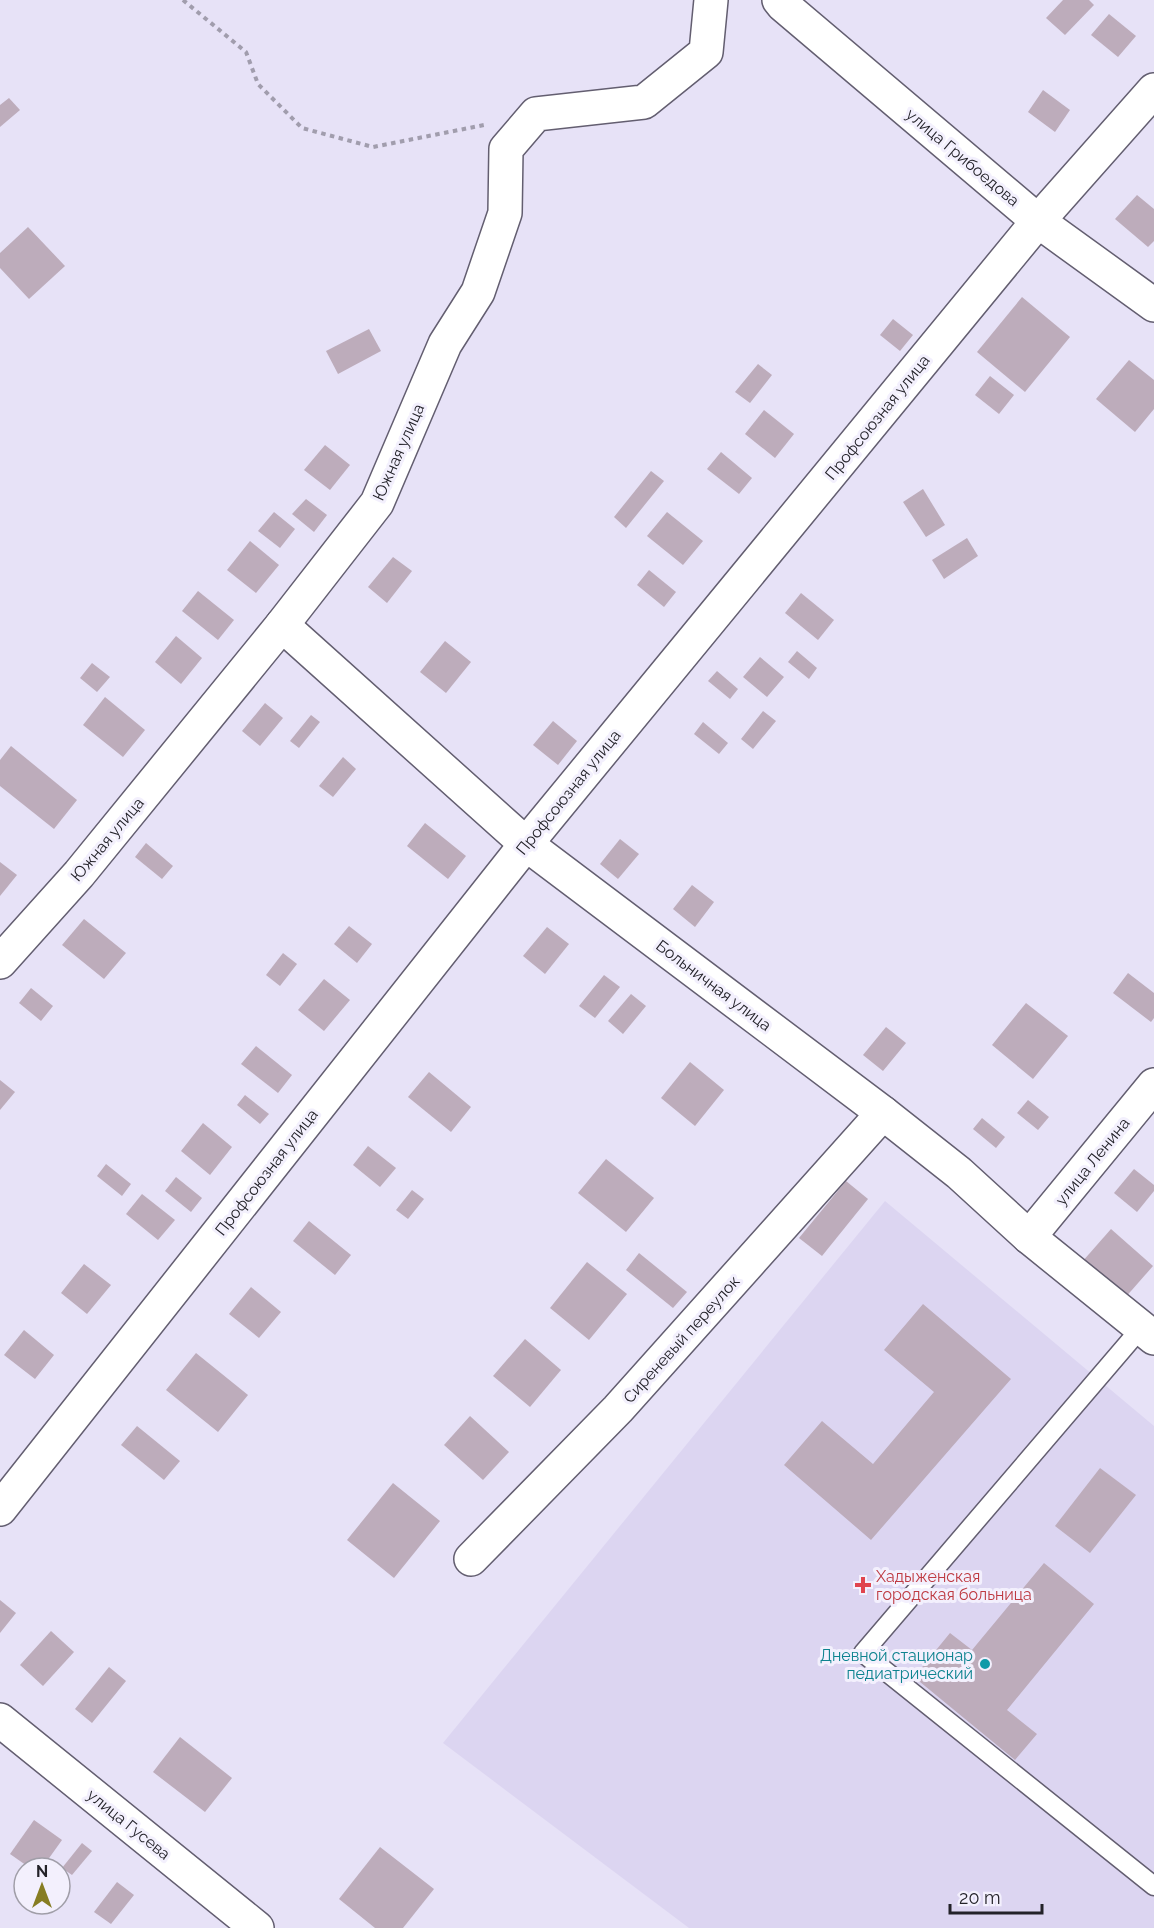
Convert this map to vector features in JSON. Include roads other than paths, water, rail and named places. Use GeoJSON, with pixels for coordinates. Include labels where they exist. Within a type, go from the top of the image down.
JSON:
{"type":"FeatureCollection","features":[{"type":"Feature","properties":{"kind":"street","name":"Южная улица"},"geometry":{"type":"LineString","coordinates":[[0,962],[79,874],[282,625],[376,503],[445,344],[478,292],[505,213],[506,148],[536,114],[644,102],[706,52],[711,0]]}},
{"type":"Feature","properties":{"kind":"street","name":"улица Грибоедова"},"geometry":{"type":"LineString","coordinates":[[782,2],[1038,221],[1154,305]]}},
{"type":"Feature","properties":{"kind":"street","name":"Профсоюзная улица"},"geometry":{"type":"LineString","coordinates":[[0,1509],[526,844],[1038,221],[1154,90]]}},
{"type":"Feature","properties":{"kind":"street","name":"Больничная улица"},"geometry":{"type":"LineString","coordinates":[[282,625],[526,844],[884,1113],[959,1173],[1029,1237],[1148,1333]]}},
{"type":"Feature","properties":{"kind":"street","name":"улица Ленина"},"geometry":{"type":"LineString","coordinates":[[1029,1237],[1154,1085]]}},
{"type":"Feature","properties":{"kind":"street","name":"Сиреневый переулок"},"geometry":{"type":"LineString","coordinates":[[471,1559],[618,1409],[884,1113]]}},
{"type":"Feature","properties":{"kind":"street","name":"улица Гусева"},"geometry":{"type":"LineString","coordinates":[[0,1720],[257,1928]]}},
{"type":"Feature","properties":{"kind":"lane"},"geometry":{"type":"LineString","coordinates":[[1148,1333],[863,1653],[1154,1886]]}},
{"type":"Feature","properties":{"kind":"place","name":"Хадыженская городская больница"},"geometry":{"type":"Point","coordinates":[863,1585]}},
{"type":"Feature","properties":{"kind":"place","name":"Дневной стационар педиатрический"},"geometry":{"type":"Point","coordinates":[985,1664]}}]}
